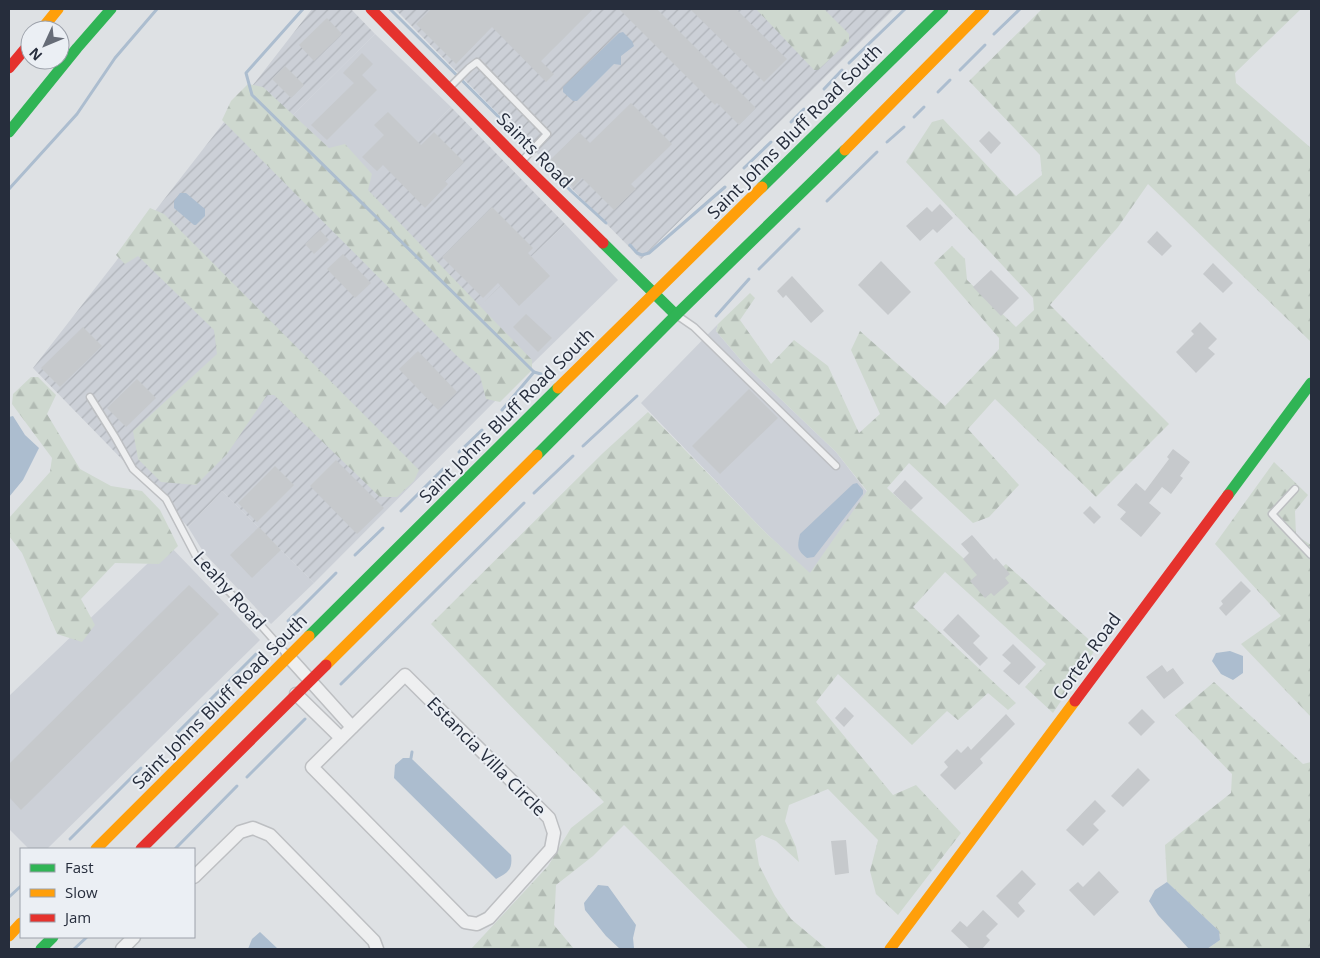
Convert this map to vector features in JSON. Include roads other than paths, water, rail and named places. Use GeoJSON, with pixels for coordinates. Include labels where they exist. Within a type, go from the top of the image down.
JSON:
{"type":"FeatureCollection","features":[{"type":"Feature","properties":{"kind":"main road"},"geometry":{"type":"LineString","coordinates":[[49,20],[58,9]]}},
{"type":"Feature","properties":{"kind":"main road"},"geometry":{"type":"LineString","coordinates":[[9,132],[111,9]]}},
{"type":"Feature","properties":{"kind":"main road","name":"Saints Road"},"geometry":{"type":"LineString","coordinates":[[371,9],[521,162],[676,315]]}},
{"type":"Feature","properties":{"kind":"main road","name":"Saint Johns Bluff Road South"},"geometry":{"type":"LineString","coordinates":[[97,848],[654,293],[943,9]]}},
{"type":"Feature","properties":{"kind":"main road"},"geometry":{"type":"LineString","coordinates":[[141,848],[485,508],[676,315],[867,128],[984,9]]}},
{"type":"Feature","properties":{"kind":"main road"},"geometry":{"type":"LineString","coordinates":[[9,68],[20,55]]}},
{"type":"Feature","properties":{"kind":"main road","name":"Cortez Road"},"geometry":{"type":"LineString","coordinates":[[890,949],[1311,383]]}},
{"type":"Feature","properties":{"kind":"main road"},"geometry":{"type":"LineString","coordinates":[[9,936],[20,924]]}},
{"type":"Feature","properties":{"kind":"main road"},"geometry":{"type":"LineString","coordinates":[[41,949],[52,938]]}},
{"type":"Feature","properties":{"kind":"street","name":"Leahy Road"},"geometry":{"type":"LineString","coordinates":[[288,656],[352,727]]}},
{"type":"Feature","properties":{"kind":"street","name":"Estancia Villa Circle"},"geometry":{"type":"LineString","coordinates":[[405,675],[549,818],[554,833],[551,848],[489,918],[477,924],[465,922],[312,767],[341,738],[405,675]]}},
{"type":"Feature","properties":{"kind":"street"},"geometry":{"type":"LineString","coordinates":[[296,694],[341,738]]}},
{"type":"Feature","properties":{"kind":"street"},"geometry":{"type":"LineString","coordinates":[[195,876],[240,832],[253,828],[270,835],[374,941],[377,949]]}},
{"type":"Feature","properties":{"kind":"street"},"geometry":{"type":"LineString","coordinates":[[122,949],[133,938]]}},
{"type":"Feature","properties":{"kind":"lane"},"geometry":{"type":"LineString","coordinates":[[449,88],[477,62],[484,68],[547,134],[521,162]]}},
{"type":"Feature","properties":{"kind":"lane"},"geometry":{"type":"LineString","coordinates":[[676,315],[694,327],[836,466]]}},
{"type":"Feature","properties":{"kind":"lane","name":"Leahy Road"},"geometry":{"type":"LineString","coordinates":[[90,397],[133,469],[166,499],[198,560],[250,613],[288,656]]}},
{"type":"Feature","properties":{"kind":"lane"},"geometry":{"type":"LineString","coordinates":[[1295,489],[1272,514],[1311,554]]}},
{"type":"Feature","properties":{"kind":"water"},"geometry":{"type":"Polygon","coordinates":[[[623,32],[632,41],[634,46],[621,56],[621,65],[614,64],[577,101],[573,101],[563,92],[563,87],[619,33],[623,32]]]}},
{"type":"Feature","properties":{"kind":"water"},"geometry":{"type":"Polygon","coordinates":[[[180,193],[186,193],[205,209],[205,216],[196,225],[174,208],[174,201],[180,193]]]}},
{"type":"Feature","properties":{"kind":"water"},"geometry":{"type":"Polygon","coordinates":[[[13,416],[25,435],[39,448],[23,480],[9,497],[9,417],[13,416]]]}},
{"type":"Feature","properties":{"kind":"water"},"geometry":{"type":"Polygon","coordinates":[[[857,483],[863,490],[863,494],[814,557],[807,558],[801,553],[799,548],[800,534],[853,484],[857,483]]]}},
{"type":"Feature","properties":{"kind":"water"},"geometry":{"type":"Polygon","coordinates":[[[1230,651],[1243,656],[1243,673],[1233,680],[1221,674],[1212,661],[1216,653],[1230,651]]]}},
{"type":"Feature","properties":{"kind":"water"},"geometry":{"type":"Polygon","coordinates":[[[403,758],[411,758],[511,855],[509,870],[504,875],[496,879],[394,778],[395,765],[403,758]]]}},
{"type":"Feature","properties":{"kind":"water"},"geometry":{"type":"Polygon","coordinates":[[[1167,882],[1219,931],[1220,940],[1207,949],[1189,949],[1158,915],[1149,901],[1155,890],[1167,882]]]}},
{"type":"Feature","properties":{"kind":"water"},"geometry":{"type":"Polygon","coordinates":[[[598,885],[608,886],[636,925],[633,938],[634,948],[620,949],[606,936],[585,910],[584,903],[598,885]]]}},
{"type":"Feature","properties":{"kind":"water"},"geometry":{"type":"Polygon","coordinates":[[[260,932],[278,949],[248,949],[252,939],[260,932]]]}},
{"type":"Feature","properties":{"kind":"waterway"},"geometry":{"type":"LineString","coordinates":[[9,189],[77,114],[115,58],[157,9]]}},
{"type":"Feature","properties":{"kind":"waterway"},"geometry":{"type":"LineString","coordinates":[[303,9],[246,73],[252,95],[534,372]]}},
{"type":"Feature","properties":{"kind":"waterway"},"geometry":{"type":"LineString","coordinates":[[390,9],[521,139]]}},
{"type":"Feature","properties":{"kind":"waterway"},"geometry":{"type":"LineString","coordinates":[[849,63],[905,9]]}},
{"type":"Feature","properties":{"kind":"waterway"},"geometry":{"type":"LineString","coordinates":[[994,34],[1020,9]]}},
{"type":"Feature","properties":{"kind":"waterway"},"geometry":{"type":"LineString","coordinates":[[960,70],[985,45]]}},
{"type":"Feature","properties":{"kind":"waterway"},"geometry":{"type":"LineString","coordinates":[[824,89],[842,70]]}},
{"type":"Feature","properties":{"kind":"waterway"},"geometry":{"type":"LineString","coordinates":[[938,92],[950,80]]}},
{"type":"Feature","properties":{"kind":"waterway"},"geometry":{"type":"LineString","coordinates":[[914,117],[924,107]]}},
{"type":"Feature","properties":{"kind":"waterway"},"geometry":{"type":"LineString","coordinates":[[791,122],[804,109]]}},
{"type":"Feature","properties":{"kind":"waterway"},"geometry":{"type":"LineString","coordinates":[[887,142],[904,127]]}},
{"type":"Feature","properties":{"kind":"waterway"},"geometry":{"type":"LineString","coordinates":[[744,168],[771,142]]}},
{"type":"Feature","properties":{"kind":"waterway"},"geometry":{"type":"LineString","coordinates":[[827,201],[877,152]]}},
{"type":"Feature","properties":{"kind":"waterway"},"geometry":{"type":"LineString","coordinates":[[539,158],[606,223]]}},
{"type":"Feature","properties":{"kind":"waterway"},"geometry":{"type":"LineString","coordinates":[[630,245],[637,253],[642,255],[649,253],[725,187]]}},
{"type":"Feature","properties":{"kind":"waterway"},"geometry":{"type":"LineString","coordinates":[[759,269],[799,229]]}},
{"type":"Feature","properties":{"kind":"waterway"},"geometry":{"type":"LineString","coordinates":[[716,316],[749,279]]}},
{"type":"Feature","properties":{"kind":"waterway"},"geometry":{"type":"LineString","coordinates":[[502,410],[534,372],[541,374]]}},
{"type":"Feature","properties":{"kind":"waterway"},"geometry":{"type":"LineString","coordinates":[[583,446],[637,396]]}},
{"type":"Feature","properties":{"kind":"waterway"},"geometry":{"type":"LineString","coordinates":[[459,452],[482,430]]}},
{"type":"Feature","properties":{"kind":"waterway"},"geometry":{"type":"LineString","coordinates":[[534,493],[573,456]]}},
{"type":"Feature","properties":{"kind":"waterway"},"geometry":{"type":"LineString","coordinates":[[401,511],[443,469]]}},
{"type":"Feature","properties":{"kind":"waterway"},"geometry":{"type":"LineString","coordinates":[[341,684],[524,503]]}},
{"type":"Feature","properties":{"kind":"waterway"},"geometry":{"type":"LineString","coordinates":[[355,555],[383,528]]}},
{"type":"Feature","properties":{"kind":"waterway"},"geometry":{"type":"LineString","coordinates":[[288,621],[336,573]]}},
{"type":"Feature","properties":{"kind":"waterway"},"geometry":{"type":"LineString","coordinates":[[178,732],[256,654]]}},
{"type":"Feature","properties":{"kind":"waterway"},"geometry":{"type":"LineString","coordinates":[[247,777],[305,719]]}},
{"type":"Feature","properties":{"kind":"waterway"},"geometry":{"type":"LineString","coordinates":[[411,758],[412,752]]}},
{"type":"Feature","properties":{"kind":"waterway"},"geometry":{"type":"LineString","coordinates":[[70,839],[141,768]]}},
{"type":"Feature","properties":{"kind":"waterway"},"geometry":{"type":"LineString","coordinates":[[176,848],[237,786]]}},
{"type":"Feature","properties":{"kind":"waterway"},"geometry":{"type":"LineString","coordinates":[[9,897],[20,887]]}},
{"type":"Feature","properties":{"kind":"waterway"},"geometry":{"type":"LineString","coordinates":[[74,949],[86,938]]}}]}
